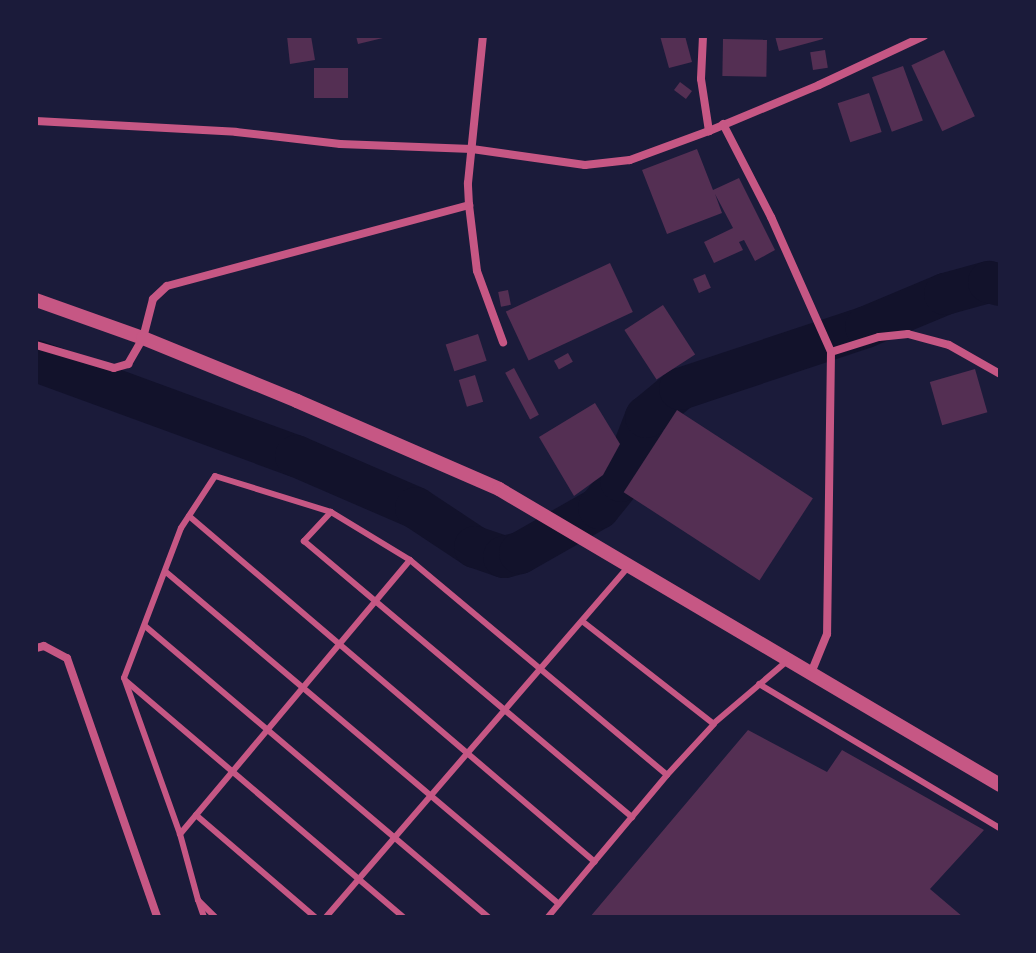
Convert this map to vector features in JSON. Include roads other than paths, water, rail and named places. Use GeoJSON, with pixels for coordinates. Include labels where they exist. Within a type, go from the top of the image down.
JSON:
{"type":"FeatureCollection","features":[{"type":"Feature","properties":{"kind":"street"},"geometry":{"type":"LineString","coordinates":[[483,36],[469,205],[477,271],[503,342]]}},
{"type":"Feature","properties":{"kind":"street"},"geometry":{"type":"LineString","coordinates":[[703,36],[701,79],[709,131]]}},
{"type":"Feature","properties":{"kind":"street"},"geometry":{"type":"LineString","coordinates":[[36,121],[236,132],[340,144],[472,149],[585,165],[630,160],[709,131],[924,36]]}},
{"type":"Feature","properties":{"kind":"street"},"geometry":{"type":"LineString","coordinates":[[723,124],[771,217],[831,352],[827,634],[811,673]]}},
{"type":"Feature","properties":{"kind":"street"},"geometry":{"type":"LineString","coordinates":[[36,345],[114,368],[128,364],[143,338],[153,299],[167,286],[469,205]]}},
{"type":"Feature","properties":{"kind":"street"},"geometry":{"type":"LineString","coordinates":[[36,300],[143,338],[499,489],[1000,785]]}},
{"type":"Feature","properties":{"kind":"street"},"geometry":{"type":"LineString","coordinates":[[831,352],[879,337],[908,334],[949,345],[1000,374]]}},
{"type":"Feature","properties":{"kind":"street"},"geometry":{"type":"LineString","coordinates":[[36,648],[44,646],[67,658],[157,917]]}},
{"type":"Feature","properties":{"kind":"lane"},"geometry":{"type":"LineString","coordinates":[[204,917],[180,834],[124,678],[189,516],[215,476],[331,512],[410,560],[542,667],[667,775]]}},
{"type":"Feature","properties":{"kind":"lane"},"geometry":{"type":"LineString","coordinates":[[331,512],[304,541],[632,817]]}},
{"type":"Feature","properties":{"kind":"lane"},"geometry":{"type":"LineString","coordinates":[[189,516],[595,862]]}},
{"type":"Feature","properties":{"kind":"lane"},"geometry":{"type":"LineString","coordinates":[[180,834],[410,560]]}},
{"type":"Feature","properties":{"kind":"lane"},"geometry":{"type":"LineString","coordinates":[[326,917],[629,566]]}},
{"type":"Feature","properties":{"kind":"lane"},"geometry":{"type":"LineString","coordinates":[[166,572],[559,904]]}},
{"type":"Feature","properties":{"kind":"lane"},"geometry":{"type":"LineString","coordinates":[[582,621],[713,724]]}},
{"type":"Feature","properties":{"kind":"lane"},"geometry":{"type":"LineString","coordinates":[[145,626],[488,917]]}},
{"type":"Feature","properties":{"kind":"lane"},"geometry":{"type":"LineString","coordinates":[[548,917],[713,724],[789,660]]}},
{"type":"Feature","properties":{"kind":"lane"},"geometry":{"type":"LineString","coordinates":[[124,678],[231,773],[403,917]]}},
{"type":"Feature","properties":{"kind":"lane"},"geometry":{"type":"LineString","coordinates":[[759,684],[1000,828]]}},
{"type":"Feature","properties":{"kind":"lane"},"geometry":{"type":"LineString","coordinates":[[196,815],[315,917]]}},
{"type":"Feature","properties":{"kind":"lane"},"geometry":{"type":"LineString","coordinates":[[198,900],[215,917]]}},
{"type":"Feature","properties":{"kind":"waterway"},"geometry":{"type":"LineString","coordinates":[[36,361],[296,456],[416,508],[475,547],[504,557],[520,553],[599,508],[621,481],[646,417],[680,389],[866,327],[945,294],[989,282],[1000,285]]}}]}
